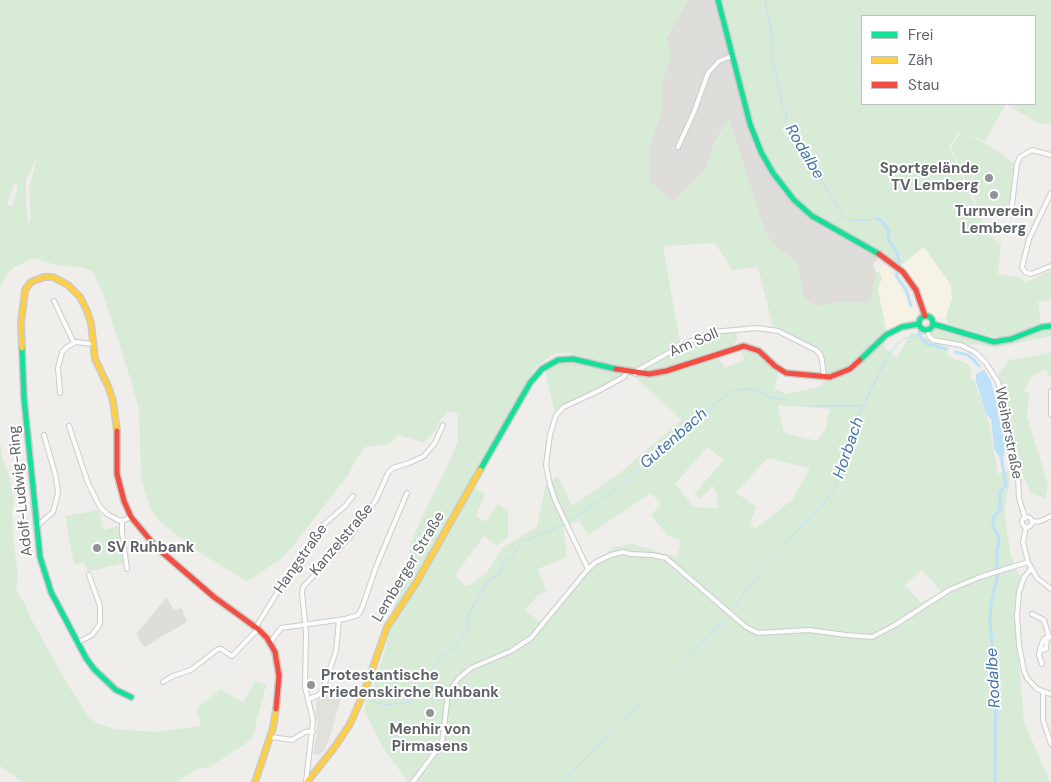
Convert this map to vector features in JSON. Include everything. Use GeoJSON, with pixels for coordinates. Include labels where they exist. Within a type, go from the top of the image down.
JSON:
{"type":"FeatureCollection","features":[{"type":"Feature","properties":{"kind":"street"},"geometry":{"type":"LineString","coordinates":[[718,0],[754,134],[764,158],[778,180],[794,200],[812,216],[879,254],[902,272],[916,290],[925,316],[932,319],[933,324]]}},
{"type":"Feature","properties":{"kind":"street"},"geometry":{"type":"LineString","coordinates":[[678,147],[708,73],[720,61],[732,56]]}},
{"type":"Feature","properties":{"kind":"street"},"geometry":{"type":"LineString","coordinates":[[1006,211],[1012,205],[1019,158],[1032,150],[1051,155]]}},
{"type":"Feature","properties":{"kind":"street"},"geometry":{"type":"LineString","coordinates":[[1051,193],[1027,243],[1022,265],[1025,272],[1034,274],[1051,266]]}},
{"type":"Feature","properties":{"kind":"street","name":"Adolf-Ludwig-Ring"},"geometry":{"type":"LineString","coordinates":[[131,697],[119,693],[99,675],[86,658],[57,606],[46,581],[40,557],[22,372],[23,298],[28,284],[39,278],[53,277],[72,288],[88,311],[95,359],[113,401],[117,425],[117,474],[124,502],[131,517],[159,550],[214,597],[257,628],[270,643]]}},
{"type":"Feature","properties":{"kind":"street"},"geometry":{"type":"LineString","coordinates":[[54,300],[74,343]]}},
{"type":"Feature","properties":{"kind":"street"},"geometry":{"type":"LineString","coordinates":[[919,324],[921,318],[925,316]]}},
{"type":"Feature","properties":{"kind":"street"},"geometry":{"type":"LineString","coordinates":[[919,324],[921,328],[927,330],[933,324]]}},
{"type":"Feature","properties":{"kind":"street"},"geometry":{"type":"LineString","coordinates":[[588,569],[555,500],[548,475],[546,458],[553,426],[556,415],[564,407],[624,377],[627,372],[635,374],[659,373],[744,346],[759,352],[774,366],[786,373],[824,376],[838,375],[846,372],[886,335],[902,327],[919,324]]}},
{"type":"Feature","properties":{"kind":"street"},"geometry":{"type":"LineString","coordinates":[[933,324],[994,342],[1005,341],[1042,327],[1051,326]]}},
{"type":"Feature","properties":{"kind":"street","name":"Am Soll"},"geometry":{"type":"LineString","coordinates":[[635,374],[638,370],[686,343],[712,332],[757,328],[778,331],[816,350],[822,360],[824,376]]}},
{"type":"Feature","properties":{"kind":"street","name":"Weiherstraße"},"geometry":{"type":"LineString","coordinates":[[927,330],[933,340],[961,345],[975,352],[986,363],[998,382],[1007,417],[1018,477],[1019,498],[1025,518]]}},
{"type":"Feature","properties":{"kind":"street"},"geometry":{"type":"LineString","coordinates":[[60,393],[58,363],[64,350],[74,343],[92,344]]}},
{"type":"Feature","properties":{"kind":"street","name":"Lemberger Straße"},"geometry":{"type":"LineString","coordinates":[[307,782],[350,724],[365,690],[387,626],[416,583],[530,384],[542,369],[558,360],[573,359],[627,372]]}},
{"type":"Feature","properties":{"kind":"street"},"geometry":{"type":"LineString","coordinates":[[1051,391],[1051,414]]}},
{"type":"Feature","properties":{"kind":"street","name":"Kanzelstraße"},"geometry":{"type":"LineString","coordinates":[[307,782],[313,718],[305,688],[306,625],[302,593],[305,585],[361,521],[376,500],[388,473],[393,468],[424,456],[435,443],[443,425]]}},
{"type":"Feature","properties":{"kind":"street"},"geometry":{"type":"LineString","coordinates":[[69,426],[88,483],[97,502],[107,514],[122,521],[131,517]]}},
{"type":"Feature","properties":{"kind":"street"},"geometry":{"type":"LineString","coordinates":[[36,528],[53,512],[58,493],[56,477],[44,434]]}},
{"type":"Feature","properties":{"kind":"street"},"geometry":{"type":"LineString","coordinates":[[255,782],[270,737],[277,705],[280,676],[277,656],[270,643],[280,628],[339,620],[355,616],[361,610],[407,494]]}},
{"type":"Feature","properties":{"kind":"street","name":"Hangstraße"},"geometry":{"type":"LineString","coordinates":[[163,682],[173,676],[191,670],[218,649],[222,649],[232,656],[257,628],[288,575],[308,551],[321,527],[354,496]]}},
{"type":"Feature","properties":{"kind":"street"},"geometry":{"type":"LineString","coordinates":[[1051,516],[1041,521],[1032,522],[1030,526],[1026,527],[1023,542],[1031,569],[1037,578],[1051,589]]}},
{"type":"Feature","properties":{"kind":"street"},"geometry":{"type":"LineString","coordinates":[[1026,527],[1022,522],[1025,518],[1030,518],[1032,522]]}},
{"type":"Feature","properties":{"kind":"street"},"geometry":{"type":"LineString","coordinates":[[122,521],[127,569]]}},
{"type":"Feature","properties":{"kind":"street"},"geometry":{"type":"LineString","coordinates":[[413,782],[442,743],[448,694],[458,679],[471,668],[519,647],[531,638],[588,569],[603,558],[621,552],[660,556],[670,560],[719,605],[746,627],[758,633],[809,630],[872,637],[895,625],[950,590],[980,577],[1028,562]]}},
{"type":"Feature","properties":{"kind":"street"},"geometry":{"type":"LineString","coordinates":[[1031,569],[1024,577],[1019,592],[1017,616],[1019,645],[1024,671],[1028,678],[1043,693],[1051,694]]}},
{"type":"Feature","properties":{"kind":"street"},"geometry":{"type":"LineString","coordinates":[[77,643],[92,635],[100,624],[100,606],[89,575]]}},
{"type":"Feature","properties":{"kind":"street"},"geometry":{"type":"LineString","coordinates":[[1032,614],[1044,620],[1049,637],[1046,649],[1042,650],[1040,648],[1039,655],[1042,664]]}},
{"type":"Feature","properties":{"kind":"street"},"geometry":{"type":"LineString","coordinates":[[308,699],[318,696],[322,692],[336,651],[339,620]]}},
{"type":"Feature","properties":{"kind":"street"},"geometry":{"type":"LineString","coordinates":[[1043,693],[1043,720],[1051,744]]}},
{"type":"Feature","properties":{"kind":"street"},"geometry":{"type":"LineString","coordinates":[[270,737],[292,740],[305,732],[313,732]]}},
{"type":"Feature","properties":{"kind":"shaded area"},"geometry":{"type":"Polygon","coordinates":[[[688,0],[718,0],[754,134],[806,211],[879,254],[878,259],[873,264],[876,272],[873,295],[871,300],[866,303],[816,306],[808,302],[803,296],[798,263],[773,245],[764,230],[729,119],[715,141],[705,171],[673,202],[650,182],[648,152],[662,107],[662,81],[671,57],[666,38],[688,0]]]}},
{"type":"Feature","properties":{"kind":"shaded area"},"geometry":{"type":"Polygon","coordinates":[[[924,247],[951,285],[952,299],[946,317],[936,320],[927,312],[921,296],[901,265],[924,247]]]}},
{"type":"Feature","properties":{"kind":"shaded area"},"geometry":{"type":"Polygon","coordinates":[[[886,266],[897,281],[916,314],[916,317],[913,319],[886,329],[878,290],[882,277],[879,272],[886,266]]]}},
{"type":"Feature","properties":{"kind":"shaded area"},"geometry":{"type":"Polygon","coordinates":[[[166,598],[174,610],[182,608],[187,622],[144,647],[136,634],[166,598]]]}},
{"type":"Feature","properties":{"kind":"shaded area"},"geometry":{"type":"Polygon","coordinates":[[[323,693],[341,698],[331,733],[321,755],[313,754],[318,721],[315,720],[317,698],[322,699],[323,693]]]}},
{"type":"Feature","properties":{"kind":"green space"},"geometry":{"type":"Polygon","coordinates":[[[0,0],[688,0],[666,38],[671,57],[662,81],[662,107],[648,152],[650,182],[673,202],[705,171],[715,141],[729,118],[764,230],[773,245],[798,263],[803,296],[808,302],[817,306],[841,302],[866,303],[871,300],[876,272],[879,272],[882,277],[878,290],[886,329],[885,348],[897,358],[912,332],[946,347],[948,356],[967,364],[972,369],[970,377],[974,380],[989,423],[998,474],[1009,470],[1010,478],[1004,512],[1011,556],[1020,577],[1016,595],[1015,615],[1024,722],[1050,782],[408,782],[382,746],[365,712],[365,704],[372,690],[386,647],[394,606],[406,573],[411,543],[451,459],[458,440],[458,415],[454,412],[448,412],[424,443],[399,435],[388,444],[365,447],[356,459],[349,474],[292,547],[281,559],[248,581],[201,553],[160,522],[150,508],[141,478],[139,411],[103,294],[93,272],[84,268],[56,265],[34,258],[14,267],[5,277],[0,289],[0,0]],[[37,157],[26,180],[28,224],[31,219],[29,189],[37,157]],[[14,184],[7,205],[12,207],[18,186],[14,184]],[[715,243],[663,246],[681,346],[713,333],[736,331],[737,340],[731,347],[650,372],[630,371],[568,353],[556,353],[535,369],[470,485],[485,494],[476,516],[486,522],[498,504],[508,511],[508,537],[497,546],[484,536],[455,575],[465,586],[470,585],[487,572],[503,547],[537,527],[546,484],[558,476],[572,506],[620,473],[682,420],[634,376],[656,376],[674,372],[717,356],[725,368],[744,360],[740,349],[754,350],[779,371],[774,389],[787,394],[822,386],[826,370],[824,360],[818,348],[773,327],[758,267],[732,270],[715,243]],[[778,405],[784,433],[817,441],[825,430],[830,409],[778,405]],[[707,447],[675,484],[694,507],[717,508],[717,496],[714,486],[700,498],[694,494],[724,460],[707,447]],[[768,458],[736,492],[756,507],[750,524],[755,529],[792,500],[810,468],[768,458]],[[651,493],[588,535],[579,520],[563,528],[567,557],[538,569],[546,591],[537,596],[525,611],[543,624],[588,571],[613,547],[632,544],[677,557],[681,540],[668,536],[651,515],[661,504],[651,493]],[[922,570],[905,585],[921,603],[941,591],[922,570]]]}},
{"type":"Feature","properties":{"kind":"green space"},"geometry":{"type":"Polygon","coordinates":[[[720,0],[1051,0],[1051,123],[1040,124],[1008,105],[1036,105],[1036,15],[861,15],[861,105],[1005,105],[985,141],[960,131],[949,146],[988,234],[1001,244],[998,274],[1018,277],[1026,282],[1051,270],[1051,300],[1038,302],[1041,324],[1001,338],[949,324],[946,317],[952,299],[951,285],[924,247],[901,265],[836,229],[798,200],[777,176],[760,143],[752,121],[720,0]]]}},
{"type":"Feature","properties":{"kind":"green space","name":"Sportgelände TV Lemberg"},"geometry":{"type":"Polygon","coordinates":[[[961,132],[986,143],[1015,164],[1013,193],[1003,215],[995,213],[993,219],[979,210],[951,147],[961,132]]]}},
{"type":"Feature","properties":{"kind":"green space"},"geometry":{"type":"Polygon","coordinates":[[[935,329],[995,344],[1009,342],[1040,330],[1051,329],[1051,336],[996,348],[936,338],[932,334],[935,329]]]}},
{"type":"Feature","properties":{"kind":"green space"},"geometry":{"type":"Polygon","coordinates":[[[1051,353],[1051,378],[1045,369],[1030,378],[1024,391],[1029,393],[1027,417],[1048,484],[1045,498],[1031,493],[1022,473],[1003,387],[998,374],[1010,360],[1051,353]]]}},
{"type":"Feature","properties":{"kind":"green space"},"geometry":{"type":"Polygon","coordinates":[[[569,361],[624,374],[623,378],[555,414],[545,370],[558,362],[569,361]]]}},
{"type":"Feature","properties":{"kind":"green space"},"geometry":{"type":"Polygon","coordinates":[[[0,444],[3,460],[9,474],[14,501],[12,512],[13,537],[18,575],[16,591],[25,604],[30,617],[68,685],[88,716],[96,723],[115,729],[155,732],[201,726],[196,709],[221,689],[243,703],[255,681],[266,685],[252,739],[208,768],[200,768],[175,782],[22,782],[0,766],[0,444]]]}},
{"type":"Feature","properties":{"kind":"green space","name":"SV Ruhbank"},"geometry":{"type":"Polygon","coordinates":[[[99,510],[103,530],[119,526],[126,562],[88,572],[84,562],[74,564],[65,516],[99,510]]]}},
{"type":"Feature","properties":{"kind":"water"},"geometry":{"type":"Polygon","coordinates":[[[984,370],[991,381],[1000,416],[1005,443],[1004,456],[1001,460],[994,448],[991,419],[986,414],[976,381],[976,374],[984,370]]]}},
{"type":"Feature","properties":{"kind":"waterway","name":"Rodalbe"},"geometry":{"type":"LineString","coordinates":[[765,0],[773,40],[771,55],[783,108],[787,111],[787,119],[784,122],[845,218],[852,221],[877,219]]}},
{"type":"Feature","properties":{"kind":"waterway","name":"Rodalbe"},"geometry":{"type":"LineString","coordinates":[[877,219],[881,220],[889,231],[888,239],[897,252],[899,262]]}},
{"type":"Feature","properties":{"kind":"waterway","name":"Rodalbe"},"geometry":{"type":"LineString","coordinates":[[897,273],[896,275],[906,290],[911,306]]}},
{"type":"Feature","properties":{"kind":"waterway","name":"Horbach"},"geometry":{"type":"LineString","coordinates":[[733,609],[748,588],[801,526],[824,503],[835,488],[841,475],[859,415],[884,363],[896,345],[905,338],[916,336],[919,332]]}},
{"type":"Feature","properties":{"kind":"waterway","name":"Rodalbe"},"geometry":{"type":"LineString","coordinates":[[919,332],[927,344],[940,347]]}},
{"type":"Feature","properties":{"kind":"waterway","name":"Rodalbe"},"geometry":{"type":"LineString","coordinates":[[943,348],[947,349]]}},
{"type":"Feature","properties":{"kind":"waterway","name":"Rodalbe"},"geometry":{"type":"LineString","coordinates":[[955,352],[968,355],[979,366]]}},
{"type":"Feature","properties":{"kind":"waterway","name":"Gutenbach"},"geometry":{"type":"LineString","coordinates":[[569,521],[618,488],[686,425],[731,392],[749,389],[761,392],[771,398],[788,400]]}},
{"type":"Feature","properties":{"kind":"waterway","name":"Gutenbach"},"geometry":{"type":"LineString","coordinates":[[810,406],[862,406]]}},
{"type":"Feature","properties":{"kind":"waterway","name":"Rodalbe"},"geometry":{"type":"LineString","coordinates":[[997,569],[999,542],[993,526],[993,518],[1000,510],[1000,492],[1006,485],[1001,456]]}},
{"type":"Feature","properties":{"kind":"waterway","name":"Gutenbach"},"geometry":{"type":"LineString","coordinates":[[523,542],[563,525]]}},
{"type":"Feature","properties":{"kind":"waterway","name":"Gutenbach"},"geometry":{"type":"LineString","coordinates":[[373,701],[384,705],[411,702],[439,659],[456,646],[466,632],[469,624],[468,615],[488,581],[499,574],[505,560],[513,556],[519,545]]}},
{"type":"Feature","properties":{"kind":"waterway","name":"Rodalbe"},"geometry":{"type":"LineString","coordinates":[[995,782],[996,681],[990,624],[991,604],[998,574]]}},
{"type":"Feature","properties":{"kind":"waterway","name":"Horbach"},"geometry":{"type":"LineString","coordinates":[[559,782],[580,764],[623,719],[642,704],[726,619]]}},
{"type":"Feature","properties":{"kind":"traffic: fast"},"geometry":{"type":"LineString","coordinates":[[718,0],[750,124],[761,152],[773,173],[794,200],[812,216],[879,254]]}},
{"type":"Feature","properties":{"kind":"traffic: fast"},"geometry":{"type":"LineString","coordinates":[[923,316],[929,316],[933,323],[929,330],[923,330],[919,326],[919,320],[923,316]]}},
{"type":"Feature","properties":{"kind":"traffic: fast"},"geometry":{"type":"LineString","coordinates":[[860,360],[886,335],[902,327],[919,324]]}},
{"type":"Feature","properties":{"kind":"traffic: fast"},"geometry":{"type":"LineString","coordinates":[[933,324],[994,342],[1011,339],[1042,327],[1051,326]]}},
{"type":"Feature","properties":{"kind":"traffic: fast"},"geometry":{"type":"LineString","coordinates":[[22,348],[24,398],[40,557],[51,592],[86,658],[94,669],[116,690],[131,697]]}},
{"type":"Feature","properties":{"kind":"traffic: fast"},"geometry":{"type":"LineString","coordinates":[[480,470],[530,383],[542,369],[558,360],[573,359],[616,369]]}},
{"type":"Feature","properties":{"kind":"traffic: slow"},"geometry":{"type":"LineString","coordinates":[[22,348],[21,323],[25,290],[31,282],[44,277],[53,277],[68,285],[80,297],[87,311],[91,323],[95,359],[113,401],[117,431]]}},
{"type":"Feature","properties":{"kind":"traffic: slow"},"geometry":{"type":"LineString","coordinates":[[307,782],[350,724],[365,690],[387,627],[416,583],[480,470]]}},
{"type":"Feature","properties":{"kind":"traffic: slow"},"geometry":{"type":"LineString","coordinates":[[255,782],[273,728],[276,709]]}},
{"type":"Feature","properties":{"kind":"traffic: jam"},"geometry":{"type":"LineString","coordinates":[[879,254],[903,272],[916,290],[925,316]]}},
{"type":"Feature","properties":{"kind":"traffic: jam"},"geometry":{"type":"LineString","coordinates":[[616,369],[649,374],[666,371],[744,346],[759,351],[775,366],[786,373],[830,377],[850,369],[860,360]]}},
{"type":"Feature","properties":{"kind":"traffic: jam"},"geometry":{"type":"LineString","coordinates":[[117,431],[117,474],[124,501],[131,517],[156,547],[214,597],[258,629],[267,638],[275,652],[279,676],[276,709]]}},
{"type":"Feature","properties":{"kind":"place","name":"Sportgelände TV Lemberg"},"geometry":{"type":"Point","coordinates":[989,178]}},
{"type":"Feature","properties":{"kind":"place","name":"Turnverein Lemberg"},"geometry":{"type":"Point","coordinates":[994,195]}},
{"type":"Feature","properties":{"kind":"place","name":"SV Ruhbank"},"geometry":{"type":"Point","coordinates":[97,548]}},
{"type":"Feature","properties":{"kind":"place","name":"Protestantische Friedenskirche Ruhbank"},"geometry":{"type":"Point","coordinates":[311,685]}},
{"type":"Feature","properties":{"kind":"place","name":"Menhir von Pirmasens"},"geometry":{"type":"Point","coordinates":[430,713]}}]}
